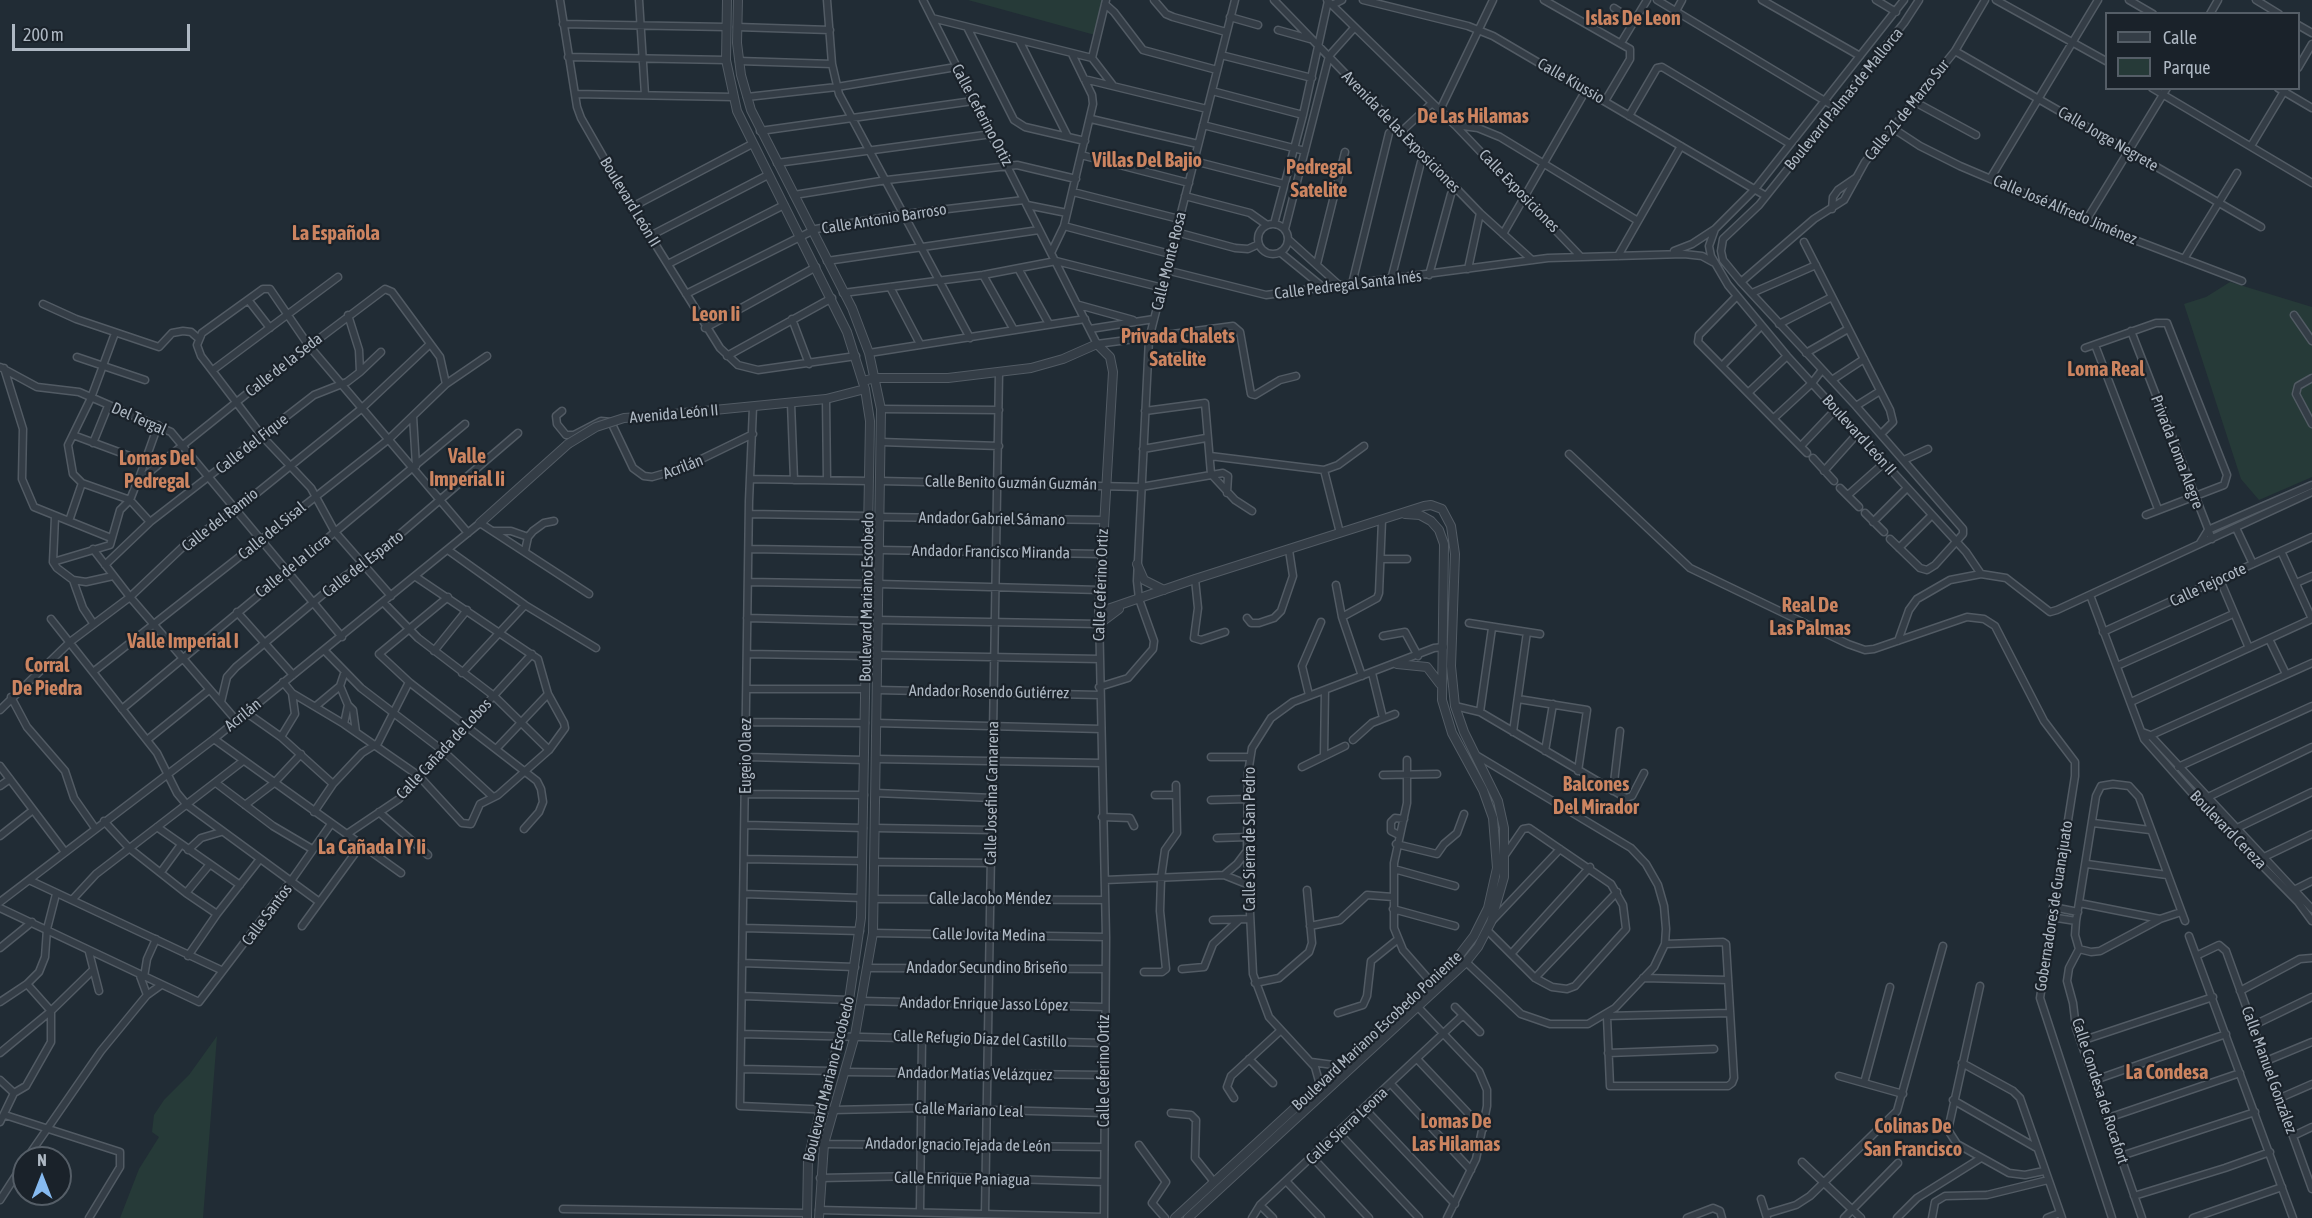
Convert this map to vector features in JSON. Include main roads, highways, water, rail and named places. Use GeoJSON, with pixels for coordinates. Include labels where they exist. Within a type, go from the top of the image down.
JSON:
{"type":"FeatureCollection","features":[{"type":"Feature","properties":{"kind":"district","name":"Islas De Leon"},"geometry":{"type":"Point","coordinates":[1633,19]}},
{"type":"Feature","properties":{"kind":"district","name":"De Las Hilamas"},"geometry":{"type":"Point","coordinates":[1473,117]}},
{"type":"Feature","properties":{"kind":"district","name":"Villas Del Bajio"},"geometry":{"type":"Point","coordinates":[1147,161]}},
{"type":"Feature","properties":{"kind":"district","name":"Pedregal Satelite"},"geometry":{"type":"Point","coordinates":[1319,180]}},
{"type":"Feature","properties":{"kind":"district","name":"La Española"},"geometry":{"type":"Point","coordinates":[336,234]}},
{"type":"Feature","properties":{"kind":"district","name":"Leon Ii"},"geometry":{"type":"Point","coordinates":[716,315]}},
{"type":"Feature","properties":{"kind":"district","name":"Privada Chalets Satelite"},"geometry":{"type":"Point","coordinates":[1178,348]}},
{"type":"Feature","properties":{"kind":"district","name":"Loma Real"},"geometry":{"type":"Point","coordinates":[2106,370]}},
{"type":"Feature","properties":{"kind":"district","name":"Valle Imperial Ii"},"geometry":{"type":"Point","coordinates":[467,468]}},
{"type":"Feature","properties":{"kind":"district","name":"Lomas Del Pedregal"},"geometry":{"type":"Point","coordinates":[157,470]}},
{"type":"Feature","properties":{"kind":"district","name":"Real De Las Palmas"},"geometry":{"type":"Point","coordinates":[1810,618]}},
{"type":"Feature","properties":{"kind":"district","name":"Valle Imperial I"},"geometry":{"type":"Point","coordinates":[183,642]}},
{"type":"Feature","properties":{"kind":"district","name":"Corral De Piedra"},"geometry":{"type":"Point","coordinates":[47,678]}},
{"type":"Feature","properties":{"kind":"district","name":"Balcones Del Mirador"},"geometry":{"type":"Point","coordinates":[1596,796]}},
{"type":"Feature","properties":{"kind":"district","name":"La Cañada I Y Ii"},"geometry":{"type":"Point","coordinates":[372,848]}},
{"type":"Feature","properties":{"kind":"district","name":"La Condesa"},"geometry":{"type":"Point","coordinates":[2167,1073]}},
{"type":"Feature","properties":{"kind":"district","name":"Lomas De Las Hilamas"},"geometry":{"type":"Point","coordinates":[1456,1134]}},
{"type":"Feature","properties":{"kind":"district","name":"Colinas De San Francisco"},"geometry":{"type":"Point","coordinates":[1913,1138]}}]}
